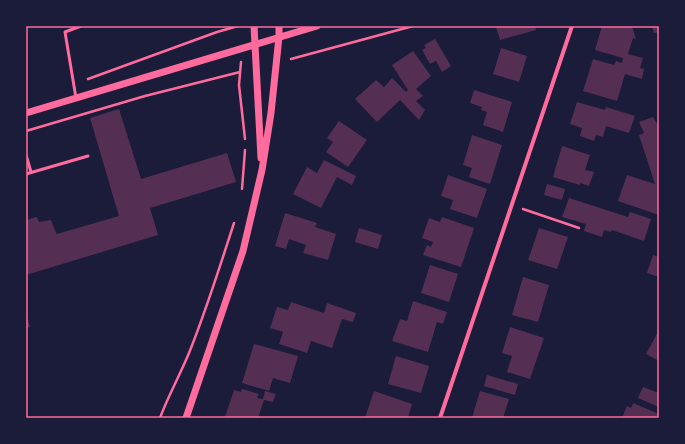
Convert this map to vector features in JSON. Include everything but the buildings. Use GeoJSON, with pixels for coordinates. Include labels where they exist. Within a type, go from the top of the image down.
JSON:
{"type":"FeatureCollection","features":[{"type":"Feature","properties":{"kind":"street"},"geometry":{"type":"LineString","coordinates":[[254,26],[262,170]]}},
{"type":"Feature","properties":{"kind":"street"},"geometry":{"type":"LineString","coordinates":[[186,418],[243,251],[262,170],[271,114],[277,62],[279,26]]}},
{"type":"Feature","properties":{"kind":"street"},"geometry":{"type":"LineString","coordinates":[[26,113],[317,26]]}},
{"type":"Feature","properties":{"kind":"street"},"geometry":{"type":"LineString","coordinates":[[440,418],[572,26]]}},
{"type":"Feature","properties":{"kind":"lane"},"geometry":{"type":"LineString","coordinates":[[76,98],[65,32],[81,26]]}},
{"type":"Feature","properties":{"kind":"lane"},"geometry":{"type":"LineString","coordinates":[[26,155],[31,172]]}},
{"type":"Feature","properties":{"kind":"lane"},"geometry":{"type":"LineString","coordinates":[[26,174],[88,156]]}},
{"type":"Feature","properties":{"kind":"path"},"geometry":{"type":"LineString","coordinates":[[73,84],[217,32],[238,26]]}},
{"type":"Feature","properties":{"kind":"path"},"geometry":{"type":"LineString","coordinates":[[277,62],[413,26]]}},
{"type":"Feature","properties":{"kind":"path"},"geometry":{"type":"LineString","coordinates":[[241,192],[246,150],[239,85],[242,49]]}},
{"type":"Feature","properties":{"kind":"path"},"geometry":{"type":"LineString","coordinates":[[26,131],[145,96],[256,68]]}},
{"type":"Feature","properties":{"kind":"path"},"geometry":{"type":"LineString","coordinates":[[512,205],[579,228]]}},
{"type":"Feature","properties":{"kind":"path"},"geometry":{"type":"LineString","coordinates":[[160,418],[200,324],[235,219]]}}]}
